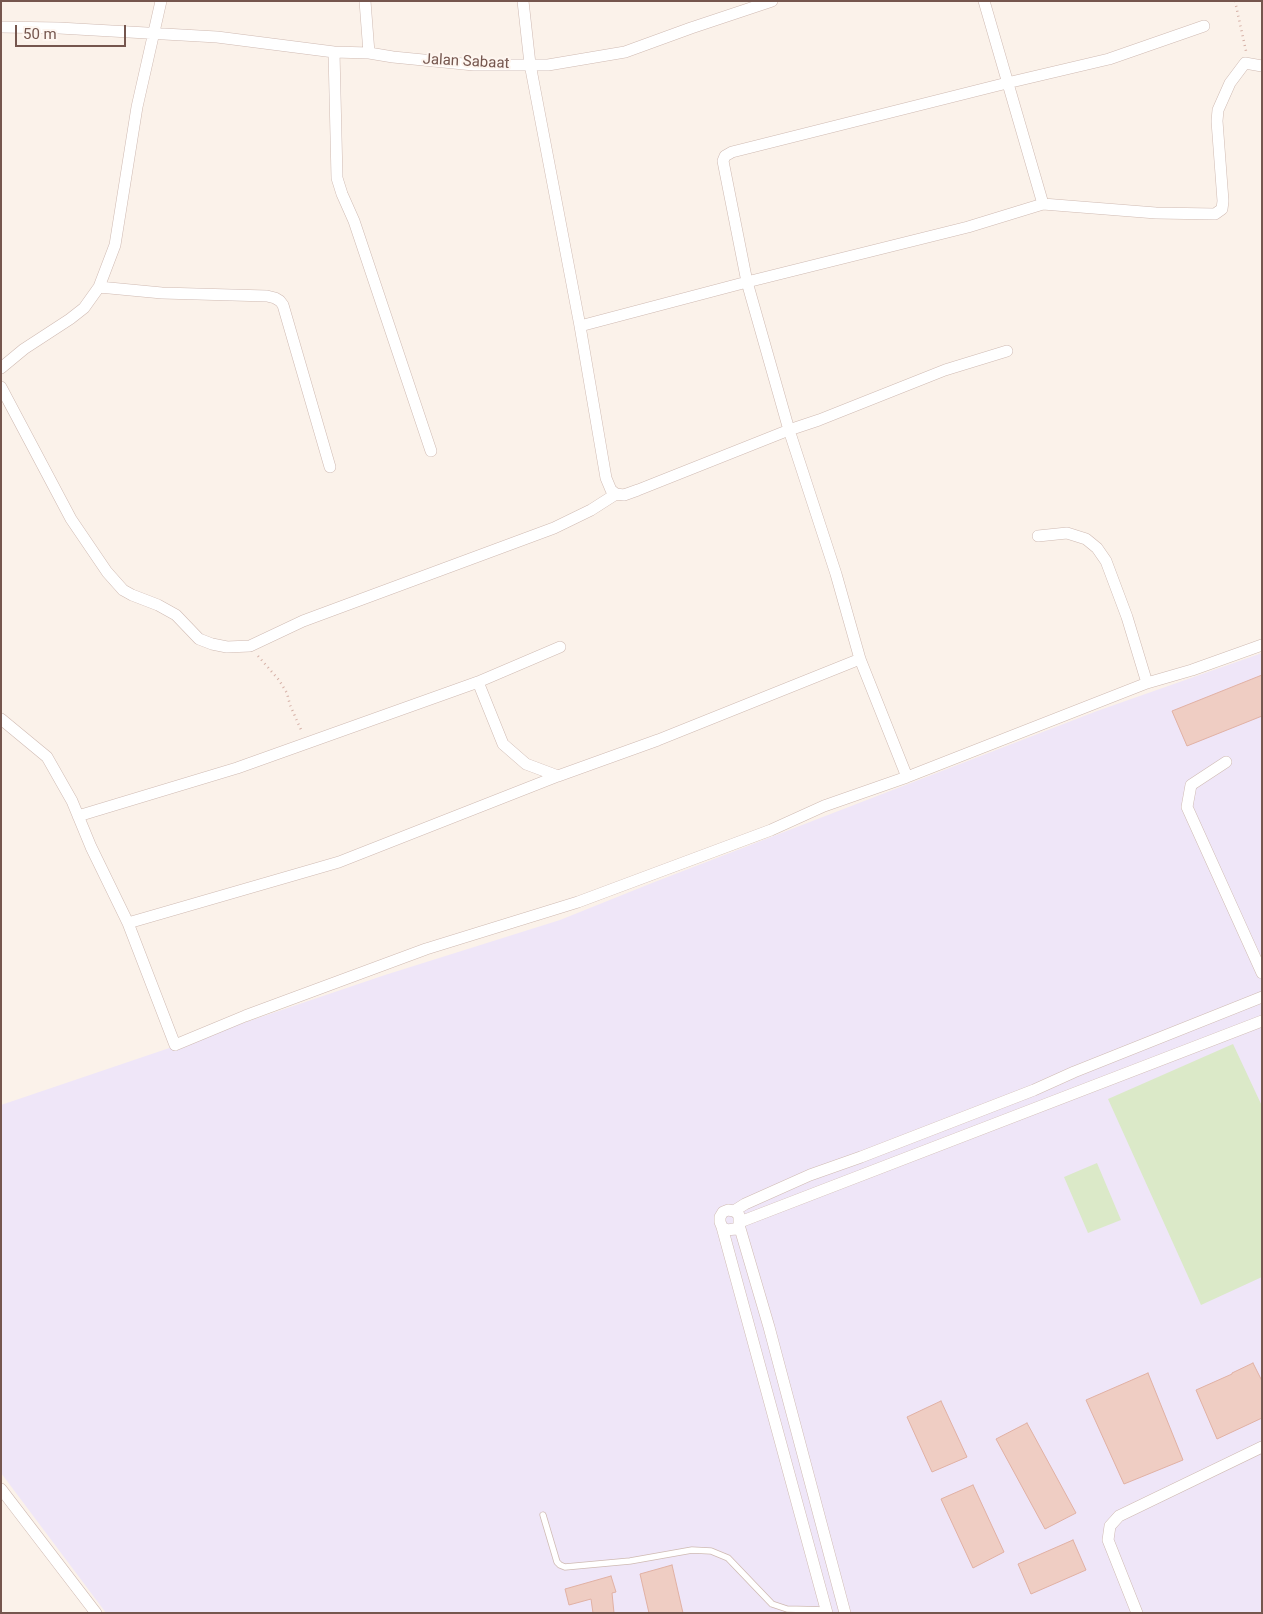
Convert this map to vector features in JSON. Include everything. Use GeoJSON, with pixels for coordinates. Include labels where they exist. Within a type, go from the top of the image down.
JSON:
{"type":"FeatureCollection","features":[{"type":"Feature","properties":{"kind":"street"},"geometry":{"type":"LineString","coordinates":[[1,368],[24,349],[84,308],[99,288],[115,245],[137,107],[161,1]]}},
{"type":"Feature","properties":{"kind":"street"},"geometry":{"type":"LineString","coordinates":[[365,1],[369,53]]}},
{"type":"Feature","properties":{"kind":"street"},"geometry":{"type":"LineString","coordinates":[[524,1],[530,64],[580,326],[606,478],[611,490],[616,494]]}},
{"type":"Feature","properties":{"kind":"street","name":"Jalan Sabaat"},"geometry":{"type":"LineString","coordinates":[[1,27],[217,37],[334,52],[369,53],[474,65],[548,65],[625,52],[772,1]]}},
{"type":"Feature","properties":{"kind":"street"},"geometry":{"type":"LineString","coordinates":[[984,1],[1043,204]]}},
{"type":"Feature","properties":{"kind":"street"},"geometry":{"type":"LineString","coordinates":[[907,777],[860,659],[836,574],[789,430],[747,282],[723,161],[726,156],[748,148],[1109,59],[1204,26]]}},
{"type":"Feature","properties":{"kind":"street"},"geometry":{"type":"LineString","coordinates":[[334,52],[337,178],[354,220],[431,451]]}},
{"type":"Feature","properties":{"kind":"street"},"geometry":{"type":"LineString","coordinates":[[580,326],[984,223],[1043,204],[1171,214],[1215,214],[1222,209],[1223,201],[1217,121],[1218,110],[1230,83],[1245,63],[1262,66]]}},
{"type":"Feature","properties":{"kind":"street"},"geometry":{"type":"LineString","coordinates":[[99,288],[162,293],[267,296],[275,298],[283,305],[330,467]]}},
{"type":"Feature","properties":{"kind":"street"},"geometry":{"type":"LineString","coordinates":[[1,387],[71,518],[103,566],[123,590],[158,605],[176,616],[200,639],[227,647],[250,646],[303,621],[554,528],[591,510],[616,494],[638,490],[945,370],[1007,352]]}},
{"type":"Feature","properties":{"kind":"street"},"geometry":{"type":"LineString","coordinates":[[1038,536],[1067,533],[1086,539],[1106,561],[1127,617],[1146,683]]}},
{"type":"Feature","properties":{"kind":"street"},"geometry":{"type":"LineString","coordinates":[[1,719],[47,757],[72,801],[128,923],[175,1045],[245,1016],[426,949],[578,902],[762,833],[824,806],[907,777],[1146,683],[1192,670],[1262,645]]}},
{"type":"Feature","properties":{"kind":"street"},"geometry":{"type":"LineString","coordinates":[[78,816],[237,768],[478,682],[560,647]]}},
{"type":"Feature","properties":{"kind":"street"},"geometry":{"type":"LineString","coordinates":[[128,923],[339,862],[558,776],[658,740],[860,659]]}},
{"type":"Feature","properties":{"kind":"street"},"geometry":{"type":"LineString","coordinates":[[478,682],[504,744],[526,764],[558,776]]}},
{"type":"Feature","properties":{"kind":"street"},"geometry":{"type":"LineString","coordinates":[[1226,762],[1191,785],[1187,808],[1262,973]]}},
{"type":"Feature","properties":{"kind":"street"},"geometry":{"type":"LineString","coordinates":[[722,1227],[731,1230],[745,1204],[810,1175],[1034,1090],[1074,1072],[1262,998]]}},
{"type":"Feature","properties":{"kind":"street"},"geometry":{"type":"LineString","coordinates":[[738,1219],[1262,1021]]}},
{"type":"Feature","properties":{"kind":"street"},"geometry":{"type":"LineString","coordinates":[[826,1612],[720,1222],[723,1212],[728,1210],[738,1219],[770,1328],[845,1613]]}},
{"type":"Feature","properties":{"kind":"street"},"geometry":{"type":"LineString","coordinates":[[1137,1613],[1108,1540],[1110,1526],[1119,1516],[1262,1447]]}},
{"type":"Feature","properties":{"kind":"street"},"geometry":{"type":"LineString","coordinates":[[1,1489],[96,1613]]}},
{"type":"Feature","properties":{"kind":"street"},"geometry":{"type":"LineString","coordinates":[[803,1528],[821,1525]]}},
{"type":"Feature","properties":{"kind":"lane"},"geometry":{"type":"LineString","coordinates":[[543,1516],[557,1562],[565,1567],[630,1561],[692,1550],[711,1551],[728,1558],[772,1604],[787,1609],[826,1612]]}},
{"type":"Feature","properties":{"kind":"path"},"geometry":{"type":"LineString","coordinates":[[1235,1],[1246,50],[1245,63]]}},
{"type":"Feature","properties":{"kind":"path"},"geometry":{"type":"LineString","coordinates":[[250,646],[280,680],[287,693],[305,743]]}},
{"type":"Feature","properties":{"kind":"shaded area"},"geometry":{"type":"Polygon","coordinates":[[[1262,653],[1262,1613],[106,1613],[1,1473],[1,1105],[385,975],[560,920],[1097,711],[1262,653]]]}},
{"type":"Feature","properties":{"kind":"green space"},"geometry":{"type":"Polygon","coordinates":[[[1233,1044],[1262,1106],[1262,1277],[1201,1305],[1108,1099],[1233,1044]]]}},
{"type":"Feature","properties":{"kind":"green space"},"geometry":{"type":"Polygon","coordinates":[[[1097,1163],[1121,1220],[1088,1233],[1064,1177],[1097,1163]]]}},
{"type":"Feature","properties":{"kind":"building"},"geometry":{"type":"Polygon","coordinates":[[[1262,675],[1262,716],[1187,746],[1172,711],[1262,675]]]}},
{"type":"Feature","properties":{"kind":"building"},"geometry":{"type":"Polygon","coordinates":[[[1253,1363],[1262,1381],[1262,1418],[1217,1439],[1196,1390],[1253,1363]]]}},
{"type":"Feature","properties":{"kind":"building"},"geometry":{"type":"Polygon","coordinates":[[[1148,1373],[1183,1460],[1124,1484],[1086,1400],[1148,1373]]]}},
{"type":"Feature","properties":{"kind":"building"},"geometry":{"type":"Polygon","coordinates":[[[941,1401],[967,1457],[932,1472],[907,1417],[941,1401]]]}},
{"type":"Feature","properties":{"kind":"building"},"geometry":{"type":"Polygon","coordinates":[[[1027,1423],[1076,1513],[1045,1529],[996,1439],[1027,1423]]]}},
{"type":"Feature","properties":{"kind":"building"},"geometry":{"type":"Polygon","coordinates":[[[973,1485],[1004,1552],[973,1568],[941,1499],[973,1485]]]}},
{"type":"Feature","properties":{"kind":"building"},"geometry":{"type":"Polygon","coordinates":[[[1073,1540],[1086,1570],[1031,1594],[1018,1564],[1073,1540]]]}},
{"type":"Feature","properties":{"kind":"building"},"geometry":{"type":"Polygon","coordinates":[[[672,1565],[683,1613],[649,1613],[640,1574],[672,1565]]]}},
{"type":"Feature","properties":{"kind":"building"},"geometry":{"type":"Polygon","coordinates":[[[611,1576],[616,1592],[612,1593],[614,1613],[593,1613],[591,1599],[569,1605],[565,1589],[611,1576]]]}}]}
